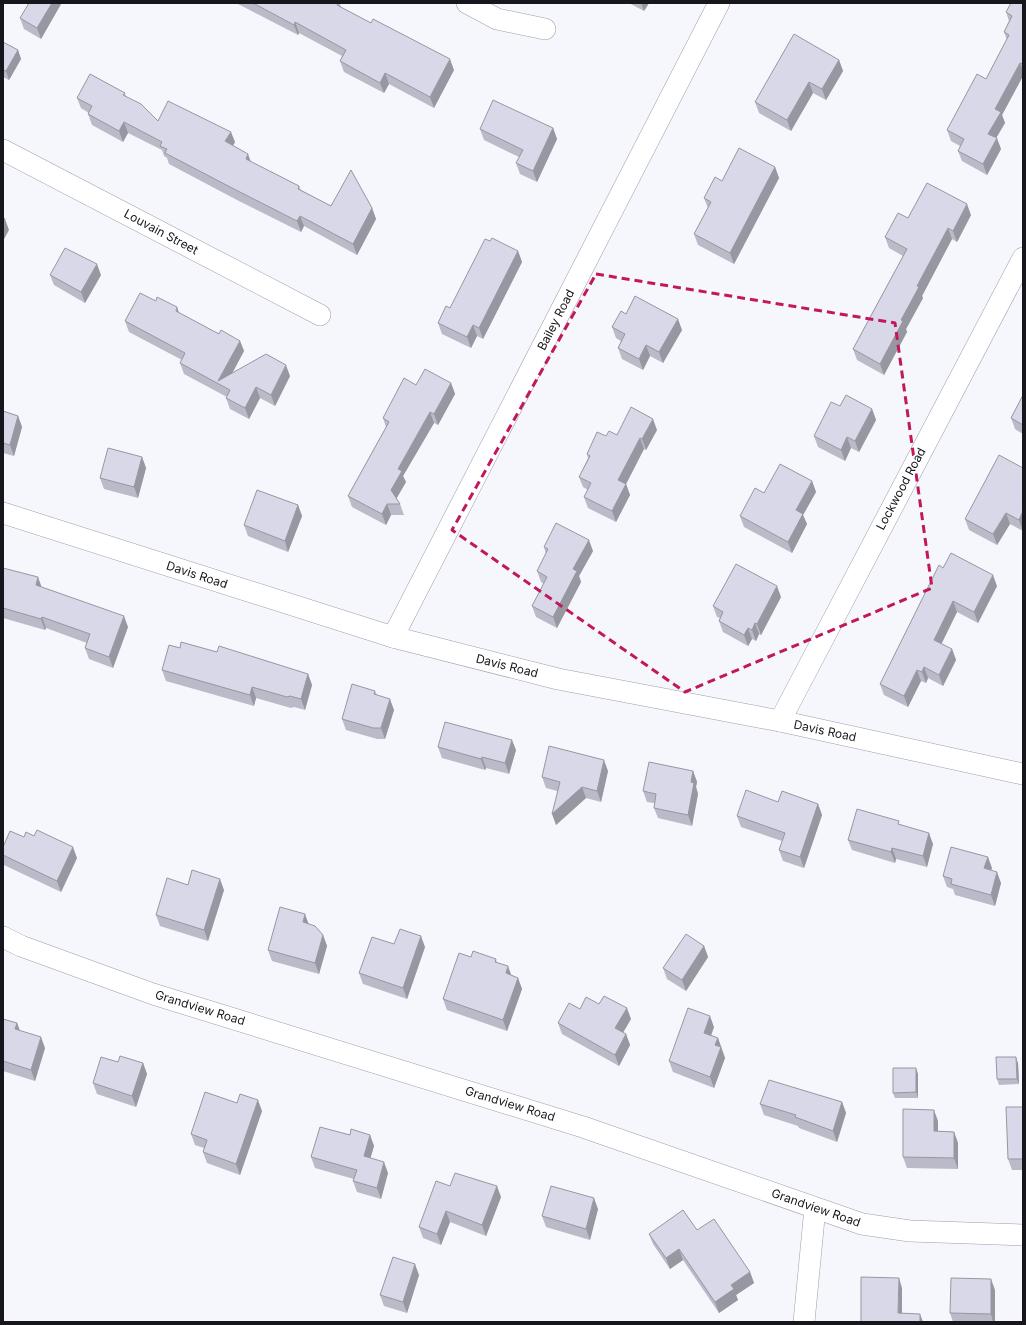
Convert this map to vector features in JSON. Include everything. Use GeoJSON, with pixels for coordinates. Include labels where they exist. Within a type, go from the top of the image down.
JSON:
{"type":"FeatureCollection","features":[{"type":"Feature","properties":{"kind":"street"},"geometry":{"type":"LineString","coordinates":[[467,3],[497,19],[545,29]]}},
{"type":"Feature","properties":{"kind":"street","name":"Bailey Road"},"geometry":{"type":"LineString","coordinates":[[393,637],[720,3]]}},
{"type":"Feature","properties":{"kind":"street","name":"Louvain Street"},"geometry":{"type":"LineString","coordinates":[[3,150],[320,315]]}},
{"type":"Feature","properties":{"kind":"street","name":"Lockwood Road"},"geometry":{"type":"LineString","coordinates":[[780,721],[1023,258]]}},
{"type":"Feature","properties":{"kind":"street","name":"Davis Road"},"geometry":{"type":"LineString","coordinates":[[3,513],[393,637],[558,679],[780,721],[1023,774]]}},
{"type":"Feature","properties":{"kind":"street","name":"Grandview Road"},"geometry":{"type":"LineString","coordinates":[[3,937],[21,946],[153,994],[583,1127],[862,1224],[910,1231],[1023,1234]]}},
{"type":"Feature","properties":{"kind":"street"},"geometry":{"type":"LineString","coordinates":[[804,1322],[815,1208]]}},
{"type":"Feature","properties":{"kind":"highlighted area"},"geometry":{"type":"Polygon","coordinates":[[[596,274],[895,323],[932,588],[685,692],[452,530],[596,274]]]}},
{"type":"Feature","properties":{"kind":"building"},"geometry":{"type":"Polygon","coordinates":[[[29,3],[52,3],[37,28],[20,18],[29,3]]]}},
{"type":"Feature","properties":{"kind":"building"},"geometry":{"type":"Polygon","coordinates":[[[253,3],[338,3],[337,5],[371,23],[373,19],[450,59],[430,97],[385,73],[380,83],[340,61],[346,50],[295,22],[294,25],[253,3]]]}},
{"type":"Feature","properties":{"kind":"building"},"geometry":{"type":"Polygon","coordinates":[[[1011,3],[1023,3],[1023,64],[1020,63],[995,109],[1001,112],[988,134],[997,138],[983,164],[958,151],[964,139],[947,130],[977,74],[986,79],[1009,35],[1004,32],[1012,16],[1006,12],[1011,3]]]}},
{"type":"Feature","properties":{"kind":"building"},"geometry":{"type":"Polygon","coordinates":[[[794,34],[839,60],[822,89],[809,82],[787,120],[755,102],[794,34]]]}},
{"type":"Feature","properties":{"kind":"building"},"geometry":{"type":"Polygon","coordinates":[[[3,42],[18,50],[6,71],[3,70],[3,42]]]}},
{"type":"Feature","properties":{"kind":"building"},"geometry":{"type":"Polygon","coordinates":[[[90,74],[125,93],[123,95],[141,104],[158,121],[168,101],[231,132],[225,141],[248,154],[246,159],[299,186],[298,189],[331,206],[351,170],[372,208],[353,244],[300,216],[297,221],[165,153],[167,149],[160,146],[162,142],[124,122],[119,131],[88,114],[92,106],[77,98],[90,74]]]}},
{"type":"Feature","properties":{"kind":"building"},"geometry":{"type":"Polygon","coordinates":[[[493,100],[553,128],[533,171],[516,163],[523,150],[480,129],[493,100]]]}},
{"type":"Feature","properties":{"kind":"building"},"geometry":{"type":"Polygon","coordinates":[[[739,148],[775,167],[730,253],[694,234],[711,202],[704,198],[715,177],[722,181],[739,148]]]}},
{"type":"Feature","properties":{"kind":"building"},"geometry":{"type":"Polygon","coordinates":[[[927,183],[967,204],[953,231],[948,228],[917,286],[919,287],[901,320],[903,321],[880,364],[853,349],[907,249],[885,237],[898,213],[908,218],[927,183]]]}},
{"type":"Feature","properties":{"kind":"building"},"geometry":{"type":"Polygon","coordinates":[[[492,238],[518,251],[479,328],[473,325],[467,337],[438,323],[446,306],[450,308],[485,239],[490,241],[492,238]]]}},
{"type":"Feature","properties":{"kind":"building"},"geometry":{"type":"Polygon","coordinates":[[[65,248],[97,264],[81,292],[50,275],[65,248]]]}},
{"type":"Feature","properties":{"kind":"building"},"geometry":{"type":"Polygon","coordinates":[[[140,293],[156,301],[157,297],[177,307],[176,311],[219,334],[221,330],[240,341],[218,381],[266,354],[286,365],[271,395],[256,387],[245,408],[226,398],[230,390],[180,363],[185,353],[125,321],[140,293]]]}},
{"type":"Feature","properties":{"kind":"building"},"geometry":{"type":"Polygon","coordinates":[[[635,296],[678,319],[659,352],[646,345],[639,359],[618,348],[625,334],[612,327],[621,311],[626,314],[635,296]]]}},
{"type":"Feature","properties":{"kind":"building"},"geometry":{"type":"Polygon","coordinates":[[[425,369],[451,383],[434,414],[430,412],[398,469],[402,471],[391,490],[400,504],[387,504],[382,514],[348,496],[389,422],[383,418],[404,378],[416,385],[425,369]]]}},
{"type":"Feature","properties":{"kind":"building"},"geometry":{"type":"Polygon","coordinates":[[[846,395],[872,409],[855,441],[847,437],[841,450],[814,436],[831,402],[840,406],[846,395]]]}},
{"type":"Feature","properties":{"kind":"building"},"geometry":{"type":"Polygon","coordinates":[[[1023,395],[1023,425],[1011,418],[1023,395]]]}},
{"type":"Feature","properties":{"kind":"building"},"geometry":{"type":"Polygon","coordinates":[[[631,407],[653,419],[642,439],[640,438],[618,480],[626,484],[612,511],[584,497],[591,483],[579,477],[590,456],[587,454],[597,432],[606,436],[609,431],[617,435],[631,407]]]}},
{"type":"Feature","properties":{"kind":"building"},"geometry":{"type":"Polygon","coordinates":[[[3,411],[18,416],[10,445],[3,443],[3,411]]]}},
{"type":"Feature","properties":{"kind":"building"},"geometry":{"type":"Polygon","coordinates":[[[108,448],[142,457],[134,487],[100,478],[108,448]]]}},
{"type":"Feature","properties":{"kind":"building"},"geometry":{"type":"Polygon","coordinates":[[[999,455],[1023,468],[1023,511],[1019,520],[1006,513],[993,534],[965,519],[999,455]]]}},
{"type":"Feature","properties":{"kind":"building"},"geometry":{"type":"Polygon","coordinates":[[[780,464],[812,481],[796,510],[803,514],[788,542],[740,516],[755,488],[764,493],[780,464]]]}},
{"type":"Feature","properties":{"kind":"building"},"geometry":{"type":"Polygon","coordinates":[[[257,490],[298,505],[285,541],[244,525],[257,490]]]}},
{"type":"Feature","properties":{"kind":"building"},"geometry":{"type":"Polygon","coordinates":[[[556,523],[589,540],[573,569],[577,571],[553,617],[532,606],[547,577],[537,571],[548,549],[544,547],[556,523]]]}},
{"type":"Feature","properties":{"kind":"building"},"geometry":{"type":"Polygon","coordinates":[[[951,553],[993,575],[974,612],[953,601],[934,640],[952,649],[939,675],[924,667],[922,672],[917,670],[904,696],[880,684],[939,565],[943,568],[951,553]]]}},
{"type":"Feature","properties":{"kind":"building"},"geometry":{"type":"Polygon","coordinates":[[[736,564],[777,586],[757,624],[755,623],[752,630],[748,628],[744,635],[719,621],[723,612],[713,606],[736,564]]]}},
{"type":"Feature","properties":{"kind":"building"},"geometry":{"type":"Polygon","coordinates":[[[3,568],[38,577],[36,585],[124,616],[109,657],[85,648],[90,634],[42,617],[41,619],[3,608],[3,568]]]}},
{"type":"Feature","properties":{"kind":"building"},"geometry":{"type":"Polygon","coordinates":[[[181,642],[217,652],[219,646],[308,674],[301,699],[290,696],[287,697],[252,687],[250,695],[162,670],[169,645],[180,648],[181,642]]]}},
{"type":"Feature","properties":{"kind":"building"},"geometry":{"type":"Polygon","coordinates":[[[352,684],[375,691],[374,694],[390,699],[381,728],[373,728],[342,719],[352,684]]]}},
{"type":"Feature","properties":{"kind":"building"},"geometry":{"type":"Polygon","coordinates":[[[445,722],[512,740],[505,763],[482,757],[481,759],[438,747],[445,722]]]}},
{"type":"Feature","properties":{"kind":"building"},"geometry":{"type":"Polygon","coordinates":[[[549,746],[604,760],[597,791],[582,787],[552,814],[560,782],[542,777],[549,746]]]}},
{"type":"Feature","properties":{"kind":"building"},"geometry":{"type":"Polygon","coordinates":[[[649,762],[693,771],[691,782],[694,783],[688,815],[654,808],[656,794],[643,791],[649,762]]]}},
{"type":"Feature","properties":{"kind":"building"},"geometry":{"type":"Polygon","coordinates":[[[746,790],[778,802],[782,791],[818,804],[800,857],[779,850],[785,833],[737,816],[746,790]]]}},
{"type":"Feature","properties":{"kind":"building"},"geometry":{"type":"Polygon","coordinates":[[[857,809],[899,821],[898,824],[929,833],[923,856],[892,848],[891,852],[848,840],[857,809]]]}},
{"type":"Feature","properties":{"kind":"building"},"geometry":{"type":"Polygon","coordinates":[[[37,830],[73,847],[57,881],[3,855],[3,847],[10,831],[24,837],[26,832],[34,836],[37,830]]]}},
{"type":"Feature","properties":{"kind":"building"},"geometry":{"type":"Polygon","coordinates":[[[951,847],[988,857],[984,868],[997,872],[991,895],[951,884],[952,879],[943,876],[951,847]]]}},
{"type":"Feature","properties":{"kind":"building"},"geometry":{"type":"Polygon","coordinates":[[[192,870],[220,879],[204,930],[156,915],[167,878],[188,885],[192,870]]]}},
{"type":"Feature","properties":{"kind":"building"},"geometry":{"type":"Polygon","coordinates":[[[280,907],[305,914],[303,922],[315,926],[323,935],[315,963],[268,950],[280,907]]]}},
{"type":"Feature","properties":{"kind":"building"},"geometry":{"type":"Polygon","coordinates":[[[400,929],[421,936],[403,988],[359,973],[372,937],[394,944],[400,929]]]}},
{"type":"Feature","properties":{"kind":"building"},"geometry":{"type":"Polygon","coordinates":[[[686,934],[704,946],[682,980],[663,968],[686,934]]]}},
{"type":"Feature","properties":{"kind":"building"},"geometry":{"type":"Polygon","coordinates":[[[473,951],[496,959],[495,962],[508,966],[506,973],[518,978],[503,1020],[443,999],[459,953],[471,957],[473,951]]]}},
{"type":"Feature","properties":{"kind":"building"},"geometry":{"type":"Polygon","coordinates":[[[604,996],[627,1008],[615,1028],[626,1034],[615,1055],[558,1023],[569,1003],[580,1009],[586,997],[599,1004],[604,996]]]}},
{"type":"Feature","properties":{"kind":"building"},"geometry":{"type":"Polygon","coordinates":[[[688,1008],[710,1016],[704,1033],[718,1038],[715,1045],[721,1047],[710,1077],[669,1061],[688,1008]]]}},
{"type":"Feature","properties":{"kind":"building"},"geometry":{"type":"Polygon","coordinates":[[[3,1019],[17,1023],[15,1029],[41,1037],[31,1070],[3,1061],[3,1019]]]}},
{"type":"Feature","properties":{"kind":"building"},"geometry":{"type":"Polygon","coordinates":[[[120,1056],[143,1063],[132,1096],[93,1083],[101,1057],[118,1062],[120,1056]]]}},
{"type":"Feature","properties":{"kind":"building"},"geometry":{"type":"Polygon","coordinates":[[[996,1057],[1016,1057],[1017,1079],[997,1079],[996,1057]]]}},
{"type":"Feature","properties":{"kind":"building"},"geometry":{"type":"Polygon","coordinates":[[[893,1068],[916,1068],[916,1092],[893,1093],[893,1068]]]}},
{"type":"Feature","properties":{"kind":"building"},"geometry":{"type":"Polygon","coordinates":[[[769,1080],[842,1102],[833,1131],[795,1117],[796,1115],[760,1104],[769,1080]]]}},
{"type":"Feature","properties":{"kind":"building"},"geometry":{"type":"Polygon","coordinates":[[[205,1092],[237,1103],[240,1094],[258,1100],[236,1164],[203,1152],[207,1140],[191,1134],[205,1092]]]}},
{"type":"Feature","properties":{"kind":"building"},"geometry":{"type":"Polygon","coordinates":[[[1006,1107],[1023,1107],[1023,1159],[1008,1159],[1006,1107]]]}},
{"type":"Feature","properties":{"kind":"building"},"geometry":{"type":"Polygon","coordinates":[[[903,1109],[934,1110],[934,1131],[954,1132],[954,1158],[903,1157],[903,1109]]]}},
{"type":"Feature","properties":{"kind":"building"},"geometry":{"type":"Polygon","coordinates":[[[320,1127],[350,1135],[351,1129],[370,1135],[364,1156],[384,1162],[377,1188],[353,1181],[357,1170],[311,1157],[320,1127]]]}},
{"type":"Feature","properties":{"kind":"building"},"geometry":{"type":"Polygon","coordinates":[[[455,1173],[497,1186],[482,1225],[446,1211],[437,1234],[419,1227],[436,1181],[450,1186],[455,1173]]]}},
{"type":"Feature","properties":{"kind":"building"},"geometry":{"type":"Polygon","coordinates":[[[551,1186],[594,1198],[586,1229],[542,1216],[551,1186]]]}},
{"type":"Feature","properties":{"kind":"building"},"geometry":{"type":"Polygon","coordinates":[[[683,1210],[697,1230],[714,1219],[750,1272],[731,1285],[734,1289],[715,1302],[679,1249],[666,1258],[649,1234],[683,1210]]]}},
{"type":"Feature","properties":{"kind":"building"},"geometry":{"type":"Polygon","coordinates":[[[393,1257],[415,1264],[403,1302],[380,1295],[393,1257]]]}},
{"type":"Feature","properties":{"kind":"building"},"geometry":{"type":"Polygon","coordinates":[[[861,1277],[899,1278],[898,1313],[920,1314],[920,1322],[861,1322],[861,1277]]]}},
{"type":"Feature","properties":{"kind":"building"},"geometry":{"type":"Polygon","coordinates":[[[951,1278],[991,1279],[991,1314],[950,1313],[951,1278]]]}}]}
